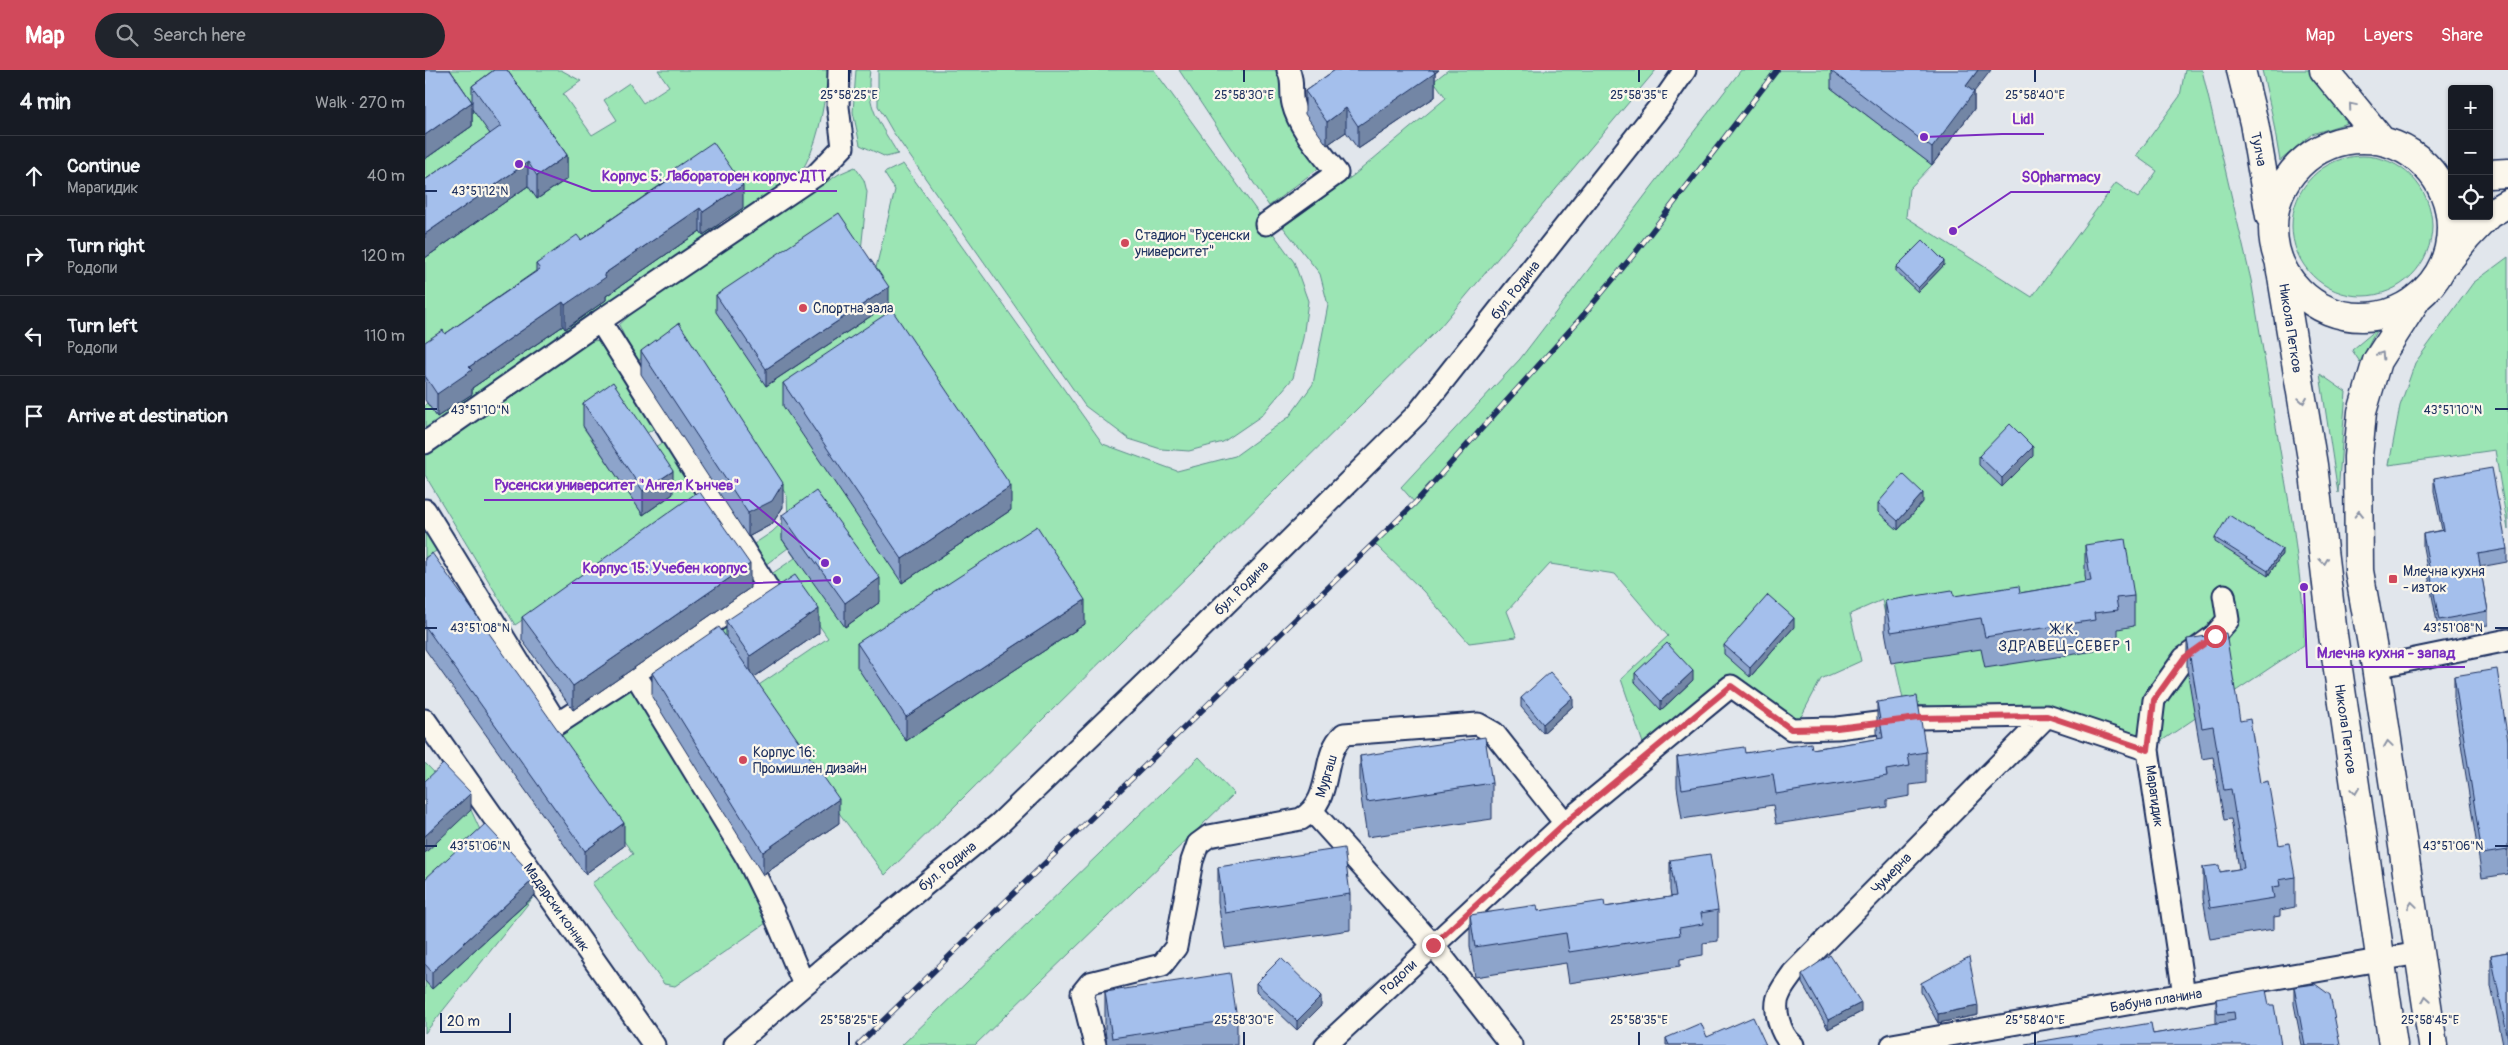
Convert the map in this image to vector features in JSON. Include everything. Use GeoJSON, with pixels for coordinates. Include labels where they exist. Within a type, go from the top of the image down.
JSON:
{"type":"FeatureCollection","features":[{"type":"Feature","properties":{"kind":"main road","name":"Тулча"},"geometry":{"type":"LineString","coordinates":[[2241,70],[2256,132],[2273,230]]}},
{"type":"Feature","properties":{"kind":"main road"},"geometry":{"type":"LineString","coordinates":[[2324,70],[2382,141]]}},
{"type":"Feature","properties":{"kind":"main road"},"geometry":{"type":"LineString","coordinates":[[2419,298],[2398,310],[2375,317],[2351,317],[2327,310],[2306,298],[2289,280],[2281,265],[2275,248],[2273,230],[2274,212],[2282,189],[2295,169],[2313,154],[2335,143],[2358,139],[2382,141],[2399,147],[2415,157],[2433,174],[2445,197],[2451,222],[2449,247],[2440,271]]}},
{"type":"Feature","properties":{"kind":"main road"},"geometry":{"type":"LineString","coordinates":[[2415,157],[2448,169]]}},
{"type":"Feature","properties":{"kind":"main road"},"geometry":{"type":"LineString","coordinates":[[2493,174],[2508,172]]}},
{"type":"Feature","properties":{"kind":"main road"},"geometry":{"type":"LineString","coordinates":[[2493,212],[2508,203]]}},
{"type":"Feature","properties":{"kind":"main road"},"geometry":{"type":"LineString","coordinates":[[2433,1045],[2376,667],[2359,571],[2358,457],[2362,412],[2377,361],[2419,298],[2467,236],[2483,220]]}},
{"type":"Feature","properties":{"kind":"main road","name":"Никола Петков"},"geometry":{"type":"LineString","coordinates":[[2281,265],[2313,465],[2333,635],[2379,960],[2393,1045]]}},
{"type":"Feature","properties":{"kind":"street"},"geometry":{"type":"LineString","coordinates":[[425,443],[600,321],[816,175],[843,147],[838,107],[839,70]]}},
{"type":"Feature","properties":{"kind":"street"},"geometry":{"type":"LineString","coordinates":[[1266,224],[1337,173],[1301,123],[1293,105],[1292,75],[1288,70]]}},
{"type":"Feature","properties":{"kind":"street","name":"бул. Родина"},"geometry":{"type":"LineString","coordinates":[[734,1045],[999,824],[1169,661],[1417,414],[1660,106],[1685,70]]}},
{"type":"Feature","properties":{"kind":"street"},"geometry":{"type":"LineString","coordinates":[[425,510],[557,724],[767,587],[600,321]]}},
{"type":"Feature","properties":{"kind":"street","name":"Марагидик"},"geometry":{"type":"LineString","coordinates":[[2184,995],[2148,750],[2154,700],[2184,658],[2215,636],[2227,620],[2224,595]]}},
{"type":"Feature","properties":{"kind":"street"},"geometry":{"type":"LineString","coordinates":[[2376,667],[2508,640]]}},
{"type":"Feature","properties":{"kind":"street"},"geometry":{"type":"LineString","coordinates":[[635,674],[747,858],[773,911],[804,985]]}},
{"type":"Feature","properties":{"kind":"street","name":"Родопи"},"geometry":{"type":"LineString","coordinates":[[1326,1045],[1565,823],[1731,686],[1791,729],[1837,728],[1918,718],[2047,716],[2148,750]]}},
{"type":"Feature","properties":{"kind":"street","name":"Чумерна"},"geometry":{"type":"LineString","coordinates":[[1793,1045],[1788,1041],[1777,1016],[1779,994],[1793,973],[2047,716]]}},
{"type":"Feature","properties":{"kind":"street","name":"Мадарски конник"},"geometry":{"type":"LineString","coordinates":[[425,720],[654,1045]]}},
{"type":"Feature","properties":{"kind":"street","name":"Мургаш"},"geometry":{"type":"LineString","coordinates":[[1095,1045],[1082,993],[1090,983],[1162,965],[1170,957],[1175,947],[1192,861],[1198,844],[1209,836],[1301,819],[1313,812],[1320,800],[1335,745],[1344,734],[1478,724],[1494,733],[1565,823]]}},
{"type":"Feature","properties":{"kind":"street"},"geometry":{"type":"LineString","coordinates":[[1313,812],[1433,945],[1511,1045]]}},
{"type":"Feature","properties":{"kind":"street","name":"Бабуна планина"},"geometry":{"type":"LineString","coordinates":[[1892,1045],[2419,953]]}},
{"type":"Feature","properties":{"kind":"green space"},"geometry":{"type":"Polygon","coordinates":[[[425,70],[561,70],[581,81],[563,94],[592,135],[617,120],[604,100],[629,83],[643,103],[669,86],[658,70],[829,70],[819,129],[806,163],[793,181],[764,206],[735,227],[729,217],[743,208],[425,365],[425,258],[528,186],[501,150],[425,203],[425,159],[472,126],[425,70]]]}},
{"type":"Feature","properties":{"kind":"green space"},"geometry":{"type":"Polygon","coordinates":[[[856,70],[870,70],[870,94],[875,114],[898,154],[886,157],[860,145],[853,112],[856,70]]]}},
{"type":"Feature","properties":{"kind":"green space","name":"Стадион \"Русенски университет\""},"geometry":{"type":"Polygon","coordinates":[[[878,70],[1154,70],[1294,262],[1308,301],[1303,338],[1293,378],[1261,416],[1223,442],[1189,451],[1161,449],[1129,439],[1085,406],[893,132],[878,106],[878,70]]]}},
{"type":"Feature","properties":{"kind":"green space"},"geometry":{"type":"Polygon","coordinates":[[[1179,70],[1284,70],[1320,167],[1269,206],[1179,70]]]}},
{"type":"Feature","properties":{"kind":"green space"},"geometry":{"type":"Polygon","coordinates":[[[1448,70],[1656,70],[1440,327],[885,875],[828,798],[756,687],[828,638],[797,594],[691,663],[764,579],[795,558],[782,539],[788,548],[761,568],[748,548],[772,532],[788,517],[787,496],[682,333],[636,362],[619,325],[649,298],[839,174],[855,167],[864,180],[867,192],[860,261],[766,385],[889,304],[873,280],[895,190],[884,173],[903,164],[1103,444],[1177,471],[1235,456],[1289,417],[1313,384],[1328,305],[1320,274],[1283,227],[1354,175],[1446,98],[1434,81],[1448,70]]]}},
{"type":"Feature","properties":{"kind":"green space"},"geometry":{"type":"Polygon","coordinates":[[[1741,70],[1845,70],[1831,88],[1932,165],[1909,189],[1906,217],[2032,297],[2116,183],[2138,198],[2157,171],[2136,156],[2180,96],[2185,70],[2202,70],[2251,280],[2294,532],[2304,614],[2304,645],[2148,750],[2047,716],[1904,704],[1882,600],[1850,614],[1861,661],[1821,679],[1802,715],[1791,729],[1731,686],[1647,755],[1621,679],[1668,636],[1615,574],[1550,564],[1507,611],[1517,637],[1469,643],[1423,591],[1375,544],[1415,503],[1401,487],[1520,359],[1741,70]]]}},
{"type":"Feature","properties":{"kind":"green space"},"geometry":{"type":"Polygon","coordinates":[[[2262,70],[2312,70],[2347,123],[2312,134],[2280,161],[2262,70]]]}},
{"type":"Feature","properties":{"kind":"green space"},"geometry":{"type":"Polygon","coordinates":[[[2362,156],[2376,157],[2389,161],[2412,176],[2427,199],[2431,212],[2431,240],[2427,253],[2412,276],[2389,291],[2376,295],[2362,296],[2348,295],[2335,291],[2312,276],[2297,253],[2293,240],[2292,226],[2293,212],[2297,199],[2312,176],[2335,161],[2348,157],[2362,156]]]}},
{"type":"Feature","properties":{"kind":"green space"},"geometry":{"type":"Polygon","coordinates":[[[719,225],[726,235],[425,439],[425,405],[427,403],[437,417],[469,390],[563,326],[565,328],[605,300],[604,297],[700,231],[703,235],[719,225]]]}},
{"type":"Feature","properties":{"kind":"green space"},"geometry":{"type":"Polygon","coordinates":[[[2508,257],[2508,530],[2495,450],[2389,465],[2400,406],[2415,363],[2473,283],[2508,257]]]}},
{"type":"Feature","properties":{"kind":"green space"},"geometry":{"type":"Polygon","coordinates":[[[2377,329],[2360,362],[2352,350],[2377,329]]]}},
{"type":"Feature","properties":{"kind":"green space"},"geometry":{"type":"Polygon","coordinates":[[[600,340],[655,428],[636,440],[583,427],[643,514],[645,453],[663,442],[701,500],[515,625],[425,475],[425,451],[579,343],[600,340]]]}},
{"type":"Feature","properties":{"kind":"green space"},"geometry":{"type":"Polygon","coordinates":[[[2320,374],[2346,392],[2338,493],[2320,374]]]}},
{"type":"Feature","properties":{"kind":"green space"},"geometry":{"type":"Polygon","coordinates":[[[425,521],[441,548],[425,558],[425,521]]]}},
{"type":"Feature","properties":{"kind":"green space"},"geometry":{"type":"Polygon","coordinates":[[[631,683],[764,905],[769,921],[675,986],[664,984],[592,883],[633,854],[550,735],[631,683]]]}},
{"type":"Feature","properties":{"kind":"green space"},"geometry":{"type":"Polygon","coordinates":[[[1199,757],[1234,794],[975,1045],[902,1045],[1199,757]]]}},
{"type":"Feature","properties":{"kind":"green space"},"geometry":{"type":"Polygon","coordinates":[[[425,763],[471,810],[485,841],[535,895],[425,1033],[425,763]]]}},
{"type":"Feature","properties":{"kind":"building"},"geometry":{"type":"Polygon","coordinates":[[[425,70],[450,70],[472,102],[425,135],[425,70]]]}},
{"type":"Feature","properties":{"kind":"building"},"geometry":{"type":"Polygon","coordinates":[[[494,70],[507,70],[567,155],[537,176],[528,162],[425,234],[425,180],[501,126],[472,86],[494,70]]]}},
{"type":"Feature","properties":{"kind":"building"},"geometry":{"type":"Polygon","coordinates":[[[1335,70],[1433,70],[1435,73],[1358,126],[1346,108],[1327,122],[1305,91],[1335,70]]]}},
{"type":"Feature","properties":{"kind":"building"},"geometry":{"type":"Polygon","coordinates":[[[1832,70],[1978,70],[1966,86],[1974,92],[1932,148],[1832,70]]]}},
{"type":"Feature","properties":{"kind":"building"},"geometry":{"type":"Polygon","coordinates":[[[713,142],[743,185],[703,212],[700,208],[604,274],[606,277],[565,305],[563,302],[469,367],[472,370],[437,394],[425,376],[425,342],[443,330],[445,334],[540,269],[536,264],[577,235],[581,240],[676,175],[672,170],[713,142]]]}},
{"type":"Feature","properties":{"kind":"building","name":"Спортна зала"},"geometry":{"type":"Polygon","coordinates":[[[839,213],[889,287],[766,369],[716,295],[839,213]]]}},
{"type":"Feature","properties":{"kind":"building"},"geometry":{"type":"Polygon","coordinates":[[[1923,240],[1944,261],[1918,288],[1896,267],[1923,240]]]}},
{"type":"Feature","properties":{"kind":"building"},"geometry":{"type":"Polygon","coordinates":[[[892,310],[1011,486],[902,559],[783,383],[892,310]]]}},
{"type":"Feature","properties":{"kind":"building"},"geometry":{"type":"Polygon","coordinates":[[[679,323],[783,483],[772,501],[748,513],[641,351],[679,323]]]}},
{"type":"Feature","properties":{"kind":"building"},"geometry":{"type":"Polygon","coordinates":[[[613,382],[673,471],[643,491],[583,403],[613,382]]]}},
{"type":"Feature","properties":{"kind":"building"},"geometry":{"type":"Polygon","coordinates":[[[2010,424],[2033,447],[2002,478],[1979,456],[2010,424]]]}},
{"type":"Feature","properties":{"kind":"building"},"geometry":{"type":"Polygon","coordinates":[[[2492,468],[2507,549],[2478,554],[2488,611],[2439,620],[2423,534],[2444,530],[2434,478],[2492,468]]]}},
{"type":"Feature","properties":{"kind":"building"},"geometry":{"type":"Polygon","coordinates":[[[1903,474],[1923,493],[1898,521],[1878,503],[1903,474]]]}},
{"type":"Feature","properties":{"kind":"building"},"geometry":{"type":"Polygon","coordinates":[[[699,491],[750,564],[573,686],[522,617],[699,491]]]}},
{"type":"Feature","properties":{"kind":"building"},"geometry":{"type":"Polygon","coordinates":[[[816,491],[880,578],[845,603],[782,515],[816,491]]]}},
{"type":"Feature","properties":{"kind":"building"},"geometry":{"type":"Polygon","coordinates":[[[2229,515],[2282,549],[2268,571],[2215,538],[2229,515]]]}},
{"type":"Feature","properties":{"kind":"building"},"geometry":{"type":"Polygon","coordinates":[[[1037,526],[1085,600],[906,717],[857,643],[1037,526]]]}},
{"type":"Feature","properties":{"kind":"building"},"geometry":{"type":"Polygon","coordinates":[[[2125,539],[2134,596],[2116,598],[2118,610],[2094,613],[2095,620],[1985,637],[1981,618],[1891,632],[1885,601],[1952,590],[1954,596],[2019,586],[2020,593],[2091,581],[2085,545],[2125,539]]]}},
{"type":"Feature","properties":{"kind":"building"},"geometry":{"type":"Polygon","coordinates":[[[432,553],[624,823],[585,851],[425,626],[425,558],[432,553]]]}},
{"type":"Feature","properties":{"kind":"building"},"geometry":{"type":"Polygon","coordinates":[[[795,575],[819,609],[750,656],[726,621],[795,575]]]}},
{"type":"Feature","properties":{"kind":"building"},"geometry":{"type":"Polygon","coordinates":[[[1768,595],[1794,618],[1750,668],[1724,645],[1768,595]]]}},
{"type":"Feature","properties":{"kind":"building","name":"Корпус 16: Промишлен дизайн"},"geometry":{"type":"Polygon","coordinates":[[[719,627],[839,799],[763,852],[652,673],[719,627]]]}},
{"type":"Feature","properties":{"kind":"building"},"geometry":{"type":"Polygon","coordinates":[[[2226,633],[2240,721],[2250,719],[2260,783],[2268,781],[2279,845],[2289,843],[2295,877],[2279,880],[2280,886],[2272,887],[2274,898],[2210,908],[2203,867],[2219,865],[2220,872],[2244,868],[2231,789],[2224,790],[2213,726],[2202,728],[2187,639],[2226,633]]]}},
{"type":"Feature","properties":{"kind":"building"},"geometry":{"type":"Polygon","coordinates":[[[1667,643],[1693,671],[1661,701],[1635,673],[1667,643]]]}},
{"type":"Feature","properties":{"kind":"building"},"geometry":{"type":"Polygon","coordinates":[[[2497,669],[2508,741],[2508,850],[2482,854],[2454,676],[2497,669]]]}},
{"type":"Feature","properties":{"kind":"building"},"geometry":{"type":"Polygon","coordinates":[[[1550,672],[1573,697],[1543,724],[1521,698],[1550,672]]]}},
{"type":"Feature","properties":{"kind":"building"},"geometry":{"type":"Polygon","coordinates":[[[1917,696],[1926,752],[1908,755],[1910,766],[1886,770],[1887,776],[1776,794],[1773,774],[1682,789],[1677,757],[1744,747],[1745,753],[1811,743],[1812,749],[1883,738],[1877,702],[1917,696]]]}},
{"type":"Feature","properties":{"kind":"building"},"geometry":{"type":"Polygon","coordinates":[[[1485,737],[1492,783],[1367,802],[1360,756],[1485,737]]]}},
{"type":"Feature","properties":{"kind":"building"},"geometry":{"type":"Polygon","coordinates":[[[443,764],[471,793],[425,836],[425,781],[443,764]]]}},
{"type":"Feature","properties":{"kind":"building"},"geometry":{"type":"Polygon","coordinates":[[[485,824],[535,878],[432,972],[425,964],[425,879],[485,824]]]}},
{"type":"Feature","properties":{"kind":"building"},"geometry":{"type":"Polygon","coordinates":[[[1344,848],[1350,894],[1225,913],[1218,867],[1344,848]]]}},
{"type":"Feature","properties":{"kind":"building"},"geometry":{"type":"Polygon","coordinates":[[[1710,854],[1718,910],[1701,913],[1703,924],[1679,928],[1680,935],[1569,952],[1566,933],[1475,947],[1470,915],[1537,905],[1538,911],[1604,901],[1605,907],[1676,896],[1670,860],[1710,854]]]}},
{"type":"Feature","properties":{"kind":"building"},"geometry":{"type":"Polygon","coordinates":[[[2508,952],[2508,1039],[2491,955],[2508,952]]]}},
{"type":"Feature","properties":{"kind":"building"},"geometry":{"type":"Polygon","coordinates":[[[1830,955],[1861,1003],[1828,1020],[1802,974],[1830,955]]]}},
{"type":"Feature","properties":{"kind":"building"},"geometry":{"type":"Polygon","coordinates":[[[1969,957],[1978,1006],[1938,1014],[1921,983],[1969,957]]]}},
{"type":"Feature","properties":{"kind":"building"},"geometry":{"type":"Polygon","coordinates":[[[1281,958],[1321,997],[1297,1021],[1256,983],[1281,958]]]}},
{"type":"Feature","properties":{"kind":"building"},"geometry":{"type":"Polygon","coordinates":[[[1230,973],[1237,1019],[1112,1038],[1105,992],[1230,973]]]}},
{"type":"Feature","properties":{"kind":"building"},"geometry":{"type":"Polygon","coordinates":[[[2315,984],[2330,995],[2340,1045],[2305,1045],[2294,987],[2315,984]]]}},
{"type":"Feature","properties":{"kind":"building"},"geometry":{"type":"Polygon","coordinates":[[[2266,990],[2269,1005],[2274,1005],[2281,1045],[2025,1044],[2151,1023],[2153,1034],[2235,1020],[2234,1012],[2218,1014],[2216,999],[2266,990]]]}},
{"type":"Feature","properties":{"kind":"building"},"geometry":{"type":"Polygon","coordinates":[[[1753,1017],[1766,1045],[1669,1045],[1666,1038],[1701,1023],[1707,1037],[1753,1017]]]}},
{"type":"Feature","properties":{"kind":"railway"},"geometry":{"type":"LineString","coordinates":[[858,1045],[1415,503],[1580,319],[1635,253],[1777,70]]}},
{"type":"Feature","properties":{"kind":"place","name":"Lidl"},"geometry":{"type":"Point","coordinates":[1924,137]}},
{"type":"Feature","properties":{"kind":"place","name":"Корпус 5: Лабораторен корпус ДТТ"},"geometry":{"type":"Point","coordinates":[519,164]}},
{"type":"Feature","properties":{"kind":"place","name":"SOpharmacy"},"geometry":{"type":"Point","coordinates":[1953,231]}},
{"type":"Feature","properties":{"kind":"place","name":"Стадион \"Русенски университет\""},"geometry":{"type":"Point","coordinates":[1125,243]}},
{"type":"Feature","properties":{"kind":"place","name":"Спортна зала"},"geometry":{"type":"Point","coordinates":[803,308]}},
{"type":"Feature","properties":{"kind":"place","name":"Русенски университет \"Ангел Кънчев\""},"geometry":{"type":"Point","coordinates":[825,563]}},
{"type":"Feature","properties":{"kind":"place","name":"Млечна кухня - изток"},"geometry":{"type":"Point","coordinates":[2393,579]}},
{"type":"Feature","properties":{"kind":"place","name":"Корпус 15: Учебен корпус"},"geometry":{"type":"Point","coordinates":[837,580]}},
{"type":"Feature","properties":{"kind":"place","name":"Млечна кухня - запад"},"geometry":{"type":"Point","coordinates":[2304,587]}},
{"type":"Feature","properties":{"kind":"place","name":"Корпус 16: Промишлен дизайн"},"geometry":{"type":"Point","coordinates":[743,760]}},
{"type":"Feature","properties":{"kind":"district","name":"Ж.К. ЗДРАВЕЦ-СЕВЕР 1"},"geometry":{"type":"Point","coordinates":[2065,638]}},
{"type":"Feature","properties":{"kind":"route"},"geometry":{"type":"LineString","coordinates":[[1433,945],[1565,823],[1731,686],[1791,729],[1837,728],[1918,718],[2047,716],[2148,750],[2154,700],[2184,658],[2215,636]]}}]}
